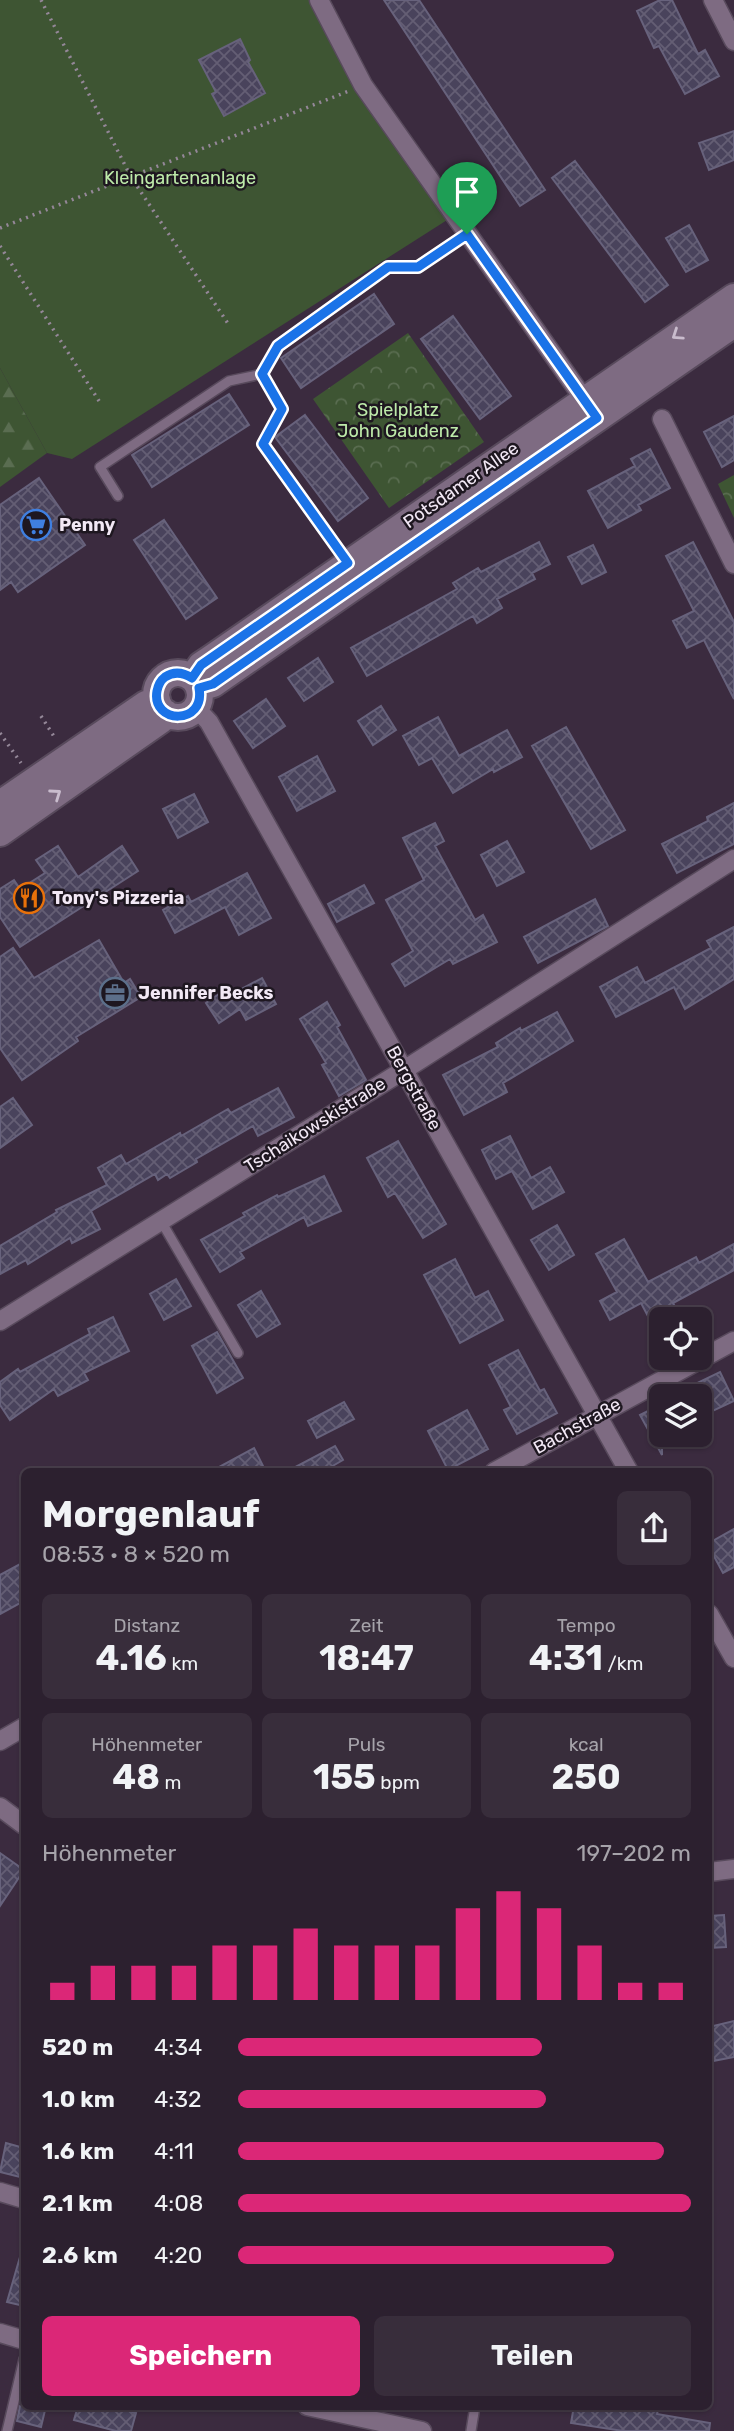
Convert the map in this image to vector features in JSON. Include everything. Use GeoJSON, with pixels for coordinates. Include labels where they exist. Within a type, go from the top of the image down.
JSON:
{"type":"FeatureCollection","features":[{"type":"Feature","properties":{"kind":"street"},"geometry":{"type":"LineString","coordinates":[[319,0],[363,85],[591,408]]}},
{"type":"Feature","properties":{"kind":"street"},"geometry":{"type":"LineString","coordinates":[[713,0],[734,41]]}},
{"type":"Feature","properties":{"kind":"street","name":"Potsdamer Allee"},"geometry":{"type":"LineString","coordinates":[[196,691],[201,665],[355,572],[591,408],[734,297]]}},
{"type":"Feature","properties":{"kind":"street","name":"Potsdamer Allee"},"geometry":{"type":"LineString","coordinates":[[591,408],[734,324]]}},
{"type":"Feature","properties":{"kind":"street"},"geometry":{"type":"LineString","coordinates":[[662,419],[734,564]]}},
{"type":"Feature","properties":{"kind":"street"},"geometry":{"type":"LineString","coordinates":[[0,804],[146,704],[162,707],[182,716],[196,691],[180,673],[167,676],[158,686],[162,707],[162,720],[0,833]]}},
{"type":"Feature","properties":{"kind":"street","name":"Bergstraße"},"geometry":{"type":"LineString","coordinates":[[196,691],[209,722],[627,1468]]}},
{"type":"Feature","properties":{"kind":"street","name":"Tschaikowskistraße"},"geometry":{"type":"LineString","coordinates":[[0,1321],[404,1070],[734,859]]}},
{"type":"Feature","properties":{"kind":"street","name":"Bachstraße"},"geometry":{"type":"LineString","coordinates":[[501,1468],[734,1341]]}},
{"type":"Feature","properties":{"kind":"street"},"geometry":{"type":"LineString","coordinates":[[712,1619],[734,1658]]}},
{"type":"Feature","properties":{"kind":"street"},"geometry":{"type":"LineString","coordinates":[[0,1741],[21,1729]]}},
{"type":"Feature","properties":{"kind":"street"},"geometry":{"type":"LineString","coordinates":[[0,1807],[21,1823]]}},
{"type":"Feature","properties":{"kind":"street"},"geometry":{"type":"LineString","coordinates":[[712,1872],[734,1868]]}},
{"type":"Feature","properties":{"kind":"street"},"geometry":{"type":"LineString","coordinates":[[0,2192],[21,2198]]}},
{"type":"Feature","properties":{"kind":"street"},"geometry":{"type":"LineString","coordinates":[[0,2333],[21,2339]]}},
{"type":"Feature","properties":{"kind":"street"},"geometry":{"type":"LineString","coordinates":[[323,2410],[395,2428],[422,2431]]}},
{"type":"Feature","properties":{"kind":"lane"},"geometry":{"type":"LineString","coordinates":[[118,496],[100,467],[229,381],[262,374],[278,346],[388,267],[418,267],[467,234]]}},
{"type":"Feature","properties":{"kind":"lane"},"geometry":{"type":"LineString","coordinates":[[262,374],[282,409],[263,444],[355,572]]}},
{"type":"Feature","properties":{"kind":"lane"},"geometry":{"type":"LineString","coordinates":[[160,1221],[238,1353]]}},
{"type":"Feature","properties":{"kind":"lane"},"geometry":{"type":"LineString","coordinates":[[7,2431],[21,2371]]}},
{"type":"Feature","properties":{"kind":"lane"},"geometry":{"type":"LineString","coordinates":[[471,2431],[474,2410]]}},
{"type":"Feature","properties":{"kind":"path"},"geometry":{"type":"LineString","coordinates":[[41,0],[131,177],[229,325]]}},
{"type":"Feature","properties":{"kind":"path"},"geometry":{"type":"LineString","coordinates":[[0,228],[363,85]]}},
{"type":"Feature","properties":{"kind":"path"},"geometry":{"type":"LineString","coordinates":[[0,246],[101,404]]}},
{"type":"Feature","properties":{"kind":"path"},"geometry":{"type":"LineString","coordinates":[[41,716],[59,744]]}},
{"type":"Feature","properties":{"kind":"path"},"geometry":{"type":"LineString","coordinates":[[0,733],[24,768]]}},
{"type":"Feature","properties":{"kind":"green space","name":"Kleingartenanlage"},"geometry":{"type":"Polygon","coordinates":[[[0,0],[319,0],[455,215],[72,459],[47,453],[0,368],[0,0]]]}},
{"type":"Feature","properties":{"kind":"green space","name":"Spielplatz John Gaudenz"},"geometry":{"type":"Polygon","coordinates":[[[408,333],[484,442],[389,508],[313,399],[408,333]]]}},
{"type":"Feature","properties":{"kind":"green space"},"geometry":{"type":"Polygon","coordinates":[[[0,368],[47,453],[0,487],[0,368]]]}},
{"type":"Feature","properties":{"kind":"green space"},"geometry":{"type":"Polygon","coordinates":[[[734,475],[734,518],[718,484],[734,475]]]}},
{"type":"Feature","properties":{"kind":"building"},"geometry":{"type":"Polygon","coordinates":[[[384,0],[419,0],[545,190],[520,206],[384,0]]]}},
{"type":"Feature","properties":{"kind":"building"},"geometry":{"type":"Polygon","coordinates":[[[660,0],[672,0],[698,54],[705,50],[719,76],[685,94],[659,46],[654,48],[637,11],[660,0]]]}},
{"type":"Feature","properties":{"kind":"building"},"geometry":{"type":"Polygon","coordinates":[[[240,39],[250,60],[248,62],[265,93],[224,116],[212,94],[216,92],[199,60],[240,39]]]}},
{"type":"Feature","properties":{"kind":"building"},"geometry":{"type":"Polygon","coordinates":[[[734,131],[734,160],[709,170],[699,143],[734,131]]]}},
{"type":"Feature","properties":{"kind":"building"},"geometry":{"type":"Polygon","coordinates":[[[575,161],[668,285],[645,302],[552,178],[575,161]]]}},
{"type":"Feature","properties":{"kind":"building"},"geometry":{"type":"Polygon","coordinates":[[[689,225],[708,260],[686,272],[666,238],[689,225]]]}},
{"type":"Feature","properties":{"kind":"building"},"geometry":{"type":"Polygon","coordinates":[[[374,294],[394,324],[301,388],[281,358],[374,294]]]}},
{"type":"Feature","properties":{"kind":"building"},"geometry":{"type":"Polygon","coordinates":[[[453,316],[511,396],[480,419],[421,339],[453,316]]]}},
{"type":"Feature","properties":{"kind":"building"},"geometry":{"type":"Polygon","coordinates":[[[229,394],[249,425],[152,487],[132,455],[229,394]]]}},
{"type":"Feature","properties":{"kind":"building"},"geometry":{"type":"Polygon","coordinates":[[[305,415],[368,498],[338,521],[275,437],[305,415]]]}},
{"type":"Feature","properties":{"kind":"building"},"geometry":{"type":"Polygon","coordinates":[[[734,416],[734,460],[722,467],[704,432],[734,416]]]}},
{"type":"Feature","properties":{"kind":"building"},"geometry":{"type":"Polygon","coordinates":[[[650,449],[670,488],[638,505],[641,510],[608,528],[588,491],[635,466],[631,459],[650,449]]]}},
{"type":"Feature","properties":{"kind":"building","name":"Penny"},"geometry":{"type":"Polygon","coordinates":[[[39,478],[85,545],[18,592],[11,582],[0,590],[0,505],[39,478]]]}},
{"type":"Feature","properties":{"kind":"building"},"geometry":{"type":"Polygon","coordinates":[[[164,520],[217,598],[186,619],[134,540],[164,520]]]}},
{"type":"Feature","properties":{"kind":"building"},"geometry":{"type":"Polygon","coordinates":[[[539,542],[550,564],[532,573],[535,579],[497,599],[502,608],[477,623],[473,616],[367,676],[351,648],[457,589],[453,583],[478,568],[481,572],[539,542]]]}},
{"type":"Feature","properties":{"kind":"building"},"geometry":{"type":"Polygon","coordinates":[[[693,542],[734,622],[734,699],[704,640],[687,648],[673,621],[694,611],[666,556],[693,542]]]}},
{"type":"Feature","properties":{"kind":"building"},"geometry":{"type":"Polygon","coordinates":[[[593,545],[606,572],[582,584],[568,557],[593,545]]]}},
{"type":"Feature","properties":{"kind":"building"},"geometry":{"type":"Polygon","coordinates":[[[318,658],[333,682],[304,701],[288,678],[318,658]]]}},
{"type":"Feature","properties":{"kind":"building"},"geometry":{"type":"Polygon","coordinates":[[[266,699],[285,726],[253,748],[234,721],[266,699]]]}},
{"type":"Feature","properties":{"kind":"building"},"geometry":{"type":"Polygon","coordinates":[[[381,706],[396,730],[373,745],[358,721],[381,706]]]}},
{"type":"Feature","properties":{"kind":"building"},"geometry":{"type":"Polygon","coordinates":[[[438,717],[459,756],[507,730],[522,757],[494,772],[493,769],[453,793],[432,758],[419,765],[403,736],[438,717]]]}},
{"type":"Feature","properties":{"kind":"building"},"geometry":{"type":"Polygon","coordinates":[[[566,727],[625,830],[591,849],[532,746],[566,727]]]}},
{"type":"Feature","properties":{"kind":"building"},"geometry":{"type":"Polygon","coordinates":[[[317,756],[335,791],[297,811],[279,777],[317,756]]]}},
{"type":"Feature","properties":{"kind":"building"},"geometry":{"type":"Polygon","coordinates":[[[194,794],[208,822],[178,838],[163,809],[194,794]]]}},
{"type":"Feature","properties":{"kind":"building"},"geometry":{"type":"Polygon","coordinates":[[[734,803],[734,844],[677,873],[662,844],[708,821],[707,817],[734,803]]]}},
{"type":"Feature","properties":{"kind":"building"},"geometry":{"type":"Polygon","coordinates":[[[435,823],[444,841],[435,846],[475,920],[483,915],[497,942],[453,964],[450,959],[405,986],[392,964],[413,951],[386,900],[424,880],[403,838],[435,823]]]}},
{"type":"Feature","properties":{"kind":"building"},"geometry":{"type":"Polygon","coordinates":[[[507,841],[524,872],[497,886],[481,855],[507,841]]]}},
{"type":"Feature","properties":{"kind":"building"},"geometry":{"type":"Polygon","coordinates":[[[58,846],[78,877],[122,846],[138,871],[20,947],[0,917],[0,889],[14,880],[20,889],[45,873],[36,860],[58,846]]]}},
{"type":"Feature","properties":{"kind":"building"},"geometry":{"type":"Polygon","coordinates":[[[247,873],[271,918],[239,935],[225,907],[175,933],[163,910],[188,896],[191,902],[247,873]]]}},
{"type":"Feature","properties":{"kind":"building"},"geometry":{"type":"Polygon","coordinates":[[[364,885],[374,903],[337,922],[328,904],[364,885]]]}},
{"type":"Feature","properties":{"kind":"building"},"geometry":{"type":"Polygon","coordinates":[[[595,899],[608,926],[538,963],[524,937],[595,899]]]}},
{"type":"Feature","properties":{"kind":"building"},"geometry":{"type":"Polygon","coordinates":[[[734,927],[734,979],[685,1009],[674,987],[616,1017],[600,987],[637,967],[645,983],[711,948],[707,941],[734,927]]]}},
{"type":"Feature","properties":{"kind":"building"},"geometry":{"type":"Polygon","coordinates":[[[99,940],[124,983],[130,979],[141,997],[76,1037],[78,1041],[22,1080],[0,1048],[0,957],[13,948],[34,978],[99,940]]]}},
{"type":"Feature","properties":{"kind":"building"},"geometry":{"type":"Polygon","coordinates":[[[262,978],[276,1004],[246,1020],[240,1009],[219,1023],[206,1003],[219,994],[223,999],[262,978]]]}},
{"type":"Feature","properties":{"kind":"building"},"geometry":{"type":"Polygon","coordinates":[[[327,1002],[340,1025],[337,1027],[366,1080],[339,1096],[322,1065],[326,1063],[300,1019],[327,1002]]]}},
{"type":"Feature","properties":{"kind":"building"},"geometry":{"type":"Polygon","coordinates":[[[557,1012],[573,1041],[503,1083],[507,1092],[464,1115],[443,1075],[498,1047],[496,1043],[520,1028],[521,1031],[557,1012]]]}},
{"type":"Feature","properties":{"kind":"building"},"geometry":{"type":"Polygon","coordinates":[[[278,1088],[294,1117],[258,1136],[253,1126],[196,1159],[197,1162],[170,1178],[167,1174],[158,1180],[155,1174],[91,1211],[100,1229],[72,1243],[70,1238],[28,1264],[26,1260],[0,1274],[0,1246],[57,1212],[56,1210],[107,1185],[98,1168],[121,1155],[126,1164],[228,1109],[231,1113],[278,1088]]]}},
{"type":"Feature","properties":{"kind":"building"},"geometry":{"type":"Polygon","coordinates":[[[13,1098],[32,1125],[0,1148],[0,1107],[13,1098]]]}},
{"type":"Feature","properties":{"kind":"building"},"geometry":{"type":"Polygon","coordinates":[[[510,1136],[531,1178],[550,1167],[564,1192],[533,1209],[512,1171],[496,1179],[482,1150],[510,1136]]]}},
{"type":"Feature","properties":{"kind":"building"},"geometry":{"type":"Polygon","coordinates":[[[398,1141],[446,1224],[423,1238],[395,1193],[388,1197],[367,1158],[398,1141]]]}},
{"type":"Feature","properties":{"kind":"building"},"geometry":{"type":"Polygon","coordinates":[[[324,1176],[341,1211],[308,1226],[304,1217],[240,1252],[244,1258],[220,1272],[201,1240],[277,1195],[278,1197],[324,1176]]]}},
{"type":"Feature","properties":{"kind":"building"},"geometry":{"type":"Polygon","coordinates":[[[557,1225],[574,1255],[549,1270],[531,1240],[557,1225]]]}},
{"type":"Feature","properties":{"kind":"building"},"geometry":{"type":"Polygon","coordinates":[[[624,1239],[648,1282],[696,1257],[699,1263],[734,1244],[734,1270],[673,1303],[675,1307],[649,1307],[649,1318],[641,1303],[610,1320],[600,1301],[617,1292],[596,1254],[624,1239]]]}},
{"type":"Feature","properties":{"kind":"building"},"geometry":{"type":"Polygon","coordinates":[[[455,1259],[475,1298],[488,1291],[503,1320],[460,1343],[424,1275],[455,1259]]]}},
{"type":"Feature","properties":{"kind":"building"},"geometry":{"type":"Polygon","coordinates":[[[176,1279],[191,1306],[164,1320],[150,1294],[176,1279]]]}},
{"type":"Feature","properties":{"kind":"building"},"geometry":{"type":"Polygon","coordinates":[[[261,1291],[280,1324],[257,1337],[238,1305],[261,1291]]]}},
{"type":"Feature","properties":{"kind":"building"},"geometry":{"type":"Polygon","coordinates":[[[113,1317],[129,1351],[84,1373],[88,1380],[58,1396],[54,1389],[10,1420],[0,1405],[0,1382],[18,1369],[20,1372],[90,1334],[88,1329],[113,1317]]]}},
{"type":"Feature","properties":{"kind":"building"},"geometry":{"type":"Polygon","coordinates":[[[217,1332],[243,1378],[217,1393],[192,1346],[217,1332]]]}},
{"type":"Feature","properties":{"kind":"building"},"geometry":{"type":"Polygon","coordinates":[[[518,1350],[540,1391],[544,1389],[557,1413],[517,1434],[504,1410],[511,1407],[489,1365],[518,1350]]]}},
{"type":"Feature","properties":{"kind":"building"},"geometry":{"type":"Polygon","coordinates":[[[720,1372],[734,1401],[712,1411],[712,1384],[695,1384],[720,1372]]]}},
{"type":"Feature","properties":{"kind":"building"},"geometry":{"type":"Polygon","coordinates":[[[344,1402],[354,1419],[317,1438],[308,1421],[344,1402]]]}},
{"type":"Feature","properties":{"kind":"building"},"geometry":{"type":"Polygon","coordinates":[[[467,1410],[488,1449],[447,1468],[428,1431],[467,1410]]]}},
{"type":"Feature","properties":{"kind":"building"},"geometry":{"type":"Polygon","coordinates":[[[649,1410],[649,1431],[640,1415],[649,1410]]]}},
{"type":"Feature","properties":{"kind":"building"},"geometry":{"type":"Polygon","coordinates":[[[335,1446],[343,1460],[329,1468],[294,1468],[335,1446]]]}},
{"type":"Feature","properties":{"kind":"building"},"geometry":{"type":"Polygon","coordinates":[[[254,1448],[264,1468],[217,1468],[254,1448]]]}},
{"type":"Feature","properties":{"kind":"building"},"geometry":{"type":"Polygon","coordinates":[[[734,1529],[734,1567],[723,1573],[712,1553],[712,1541],[734,1529]]]}},
{"type":"Feature","properties":{"kind":"building"},"geometry":{"type":"Polygon","coordinates":[[[21,1564],[21,1603],[0,1614],[0,1575],[21,1564]]]}},
{"type":"Feature","properties":{"kind":"building"},"geometry":{"type":"Polygon","coordinates":[[[0,1853],[21,1868],[21,1874],[0,1906],[0,1853]]]}},
{"type":"Feature","properties":{"kind":"building"},"geometry":{"type":"Polygon","coordinates":[[[724,1915],[726,1947],[712,1948],[712,1916],[724,1915]]]}},
{"type":"Feature","properties":{"kind":"building"},"geometry":{"type":"Polygon","coordinates":[[[734,2021],[734,2057],[713,2061],[712,2026],[734,2021]]]}},
{"type":"Feature","properties":{"kind":"building"},"geometry":{"type":"Polygon","coordinates":[[[6,2143],[21,2147],[21,2177],[0,2172],[6,2143]]]}},
{"type":"Feature","properties":{"kind":"building"},"geometry":{"type":"Polygon","coordinates":[[[20,2257],[21,2257],[21,2305],[7,2302],[20,2257]]]}},
{"type":"Feature","properties":{"kind":"building"},"geometry":{"type":"Polygon","coordinates":[[[20,2406],[21,2410],[45,2410],[41,2427],[17,2421],[20,2406]]]}},
{"type":"Feature","properties":{"kind":"building"},"geometry":{"type":"Polygon","coordinates":[[[77,2410],[125,2410],[136,2413],[131,2431],[116,2431],[74,2420],[77,2410]]]}},
{"type":"Feature","properties":{"kind":"building"},"geometry":{"type":"Polygon","coordinates":[[[573,2410],[658,2410],[657,2414],[710,2423],[709,2431],[623,2431],[571,2423],[573,2410]]]}},
{"type":"Feature","properties":{"kind":"place","name":"Penny"},"geometry":{"type":"Point","coordinates":[36,525]}},
{"type":"Feature","properties":{"kind":"place","name":"Tony's Pizzeria"},"geometry":{"type":"Point","coordinates":[29,898]}},
{"type":"Feature","properties":{"kind":"place","name":"Jennifer Becks"},"geometry":{"type":"Point","coordinates":[115,993]}},
{"type":"Feature","properties":{"kind":"route"},"geometry":{"type":"LineString","coordinates":[[467,234],[597,418],[213,684],[199,688],[199,703],[190,713],[178,717],[164,712],[156,695],[164,678],[176,673],[192,678],[201,665],[348,563],[263,444],[282,409],[262,374],[278,346],[388,267],[418,267],[467,234]]}}]}
